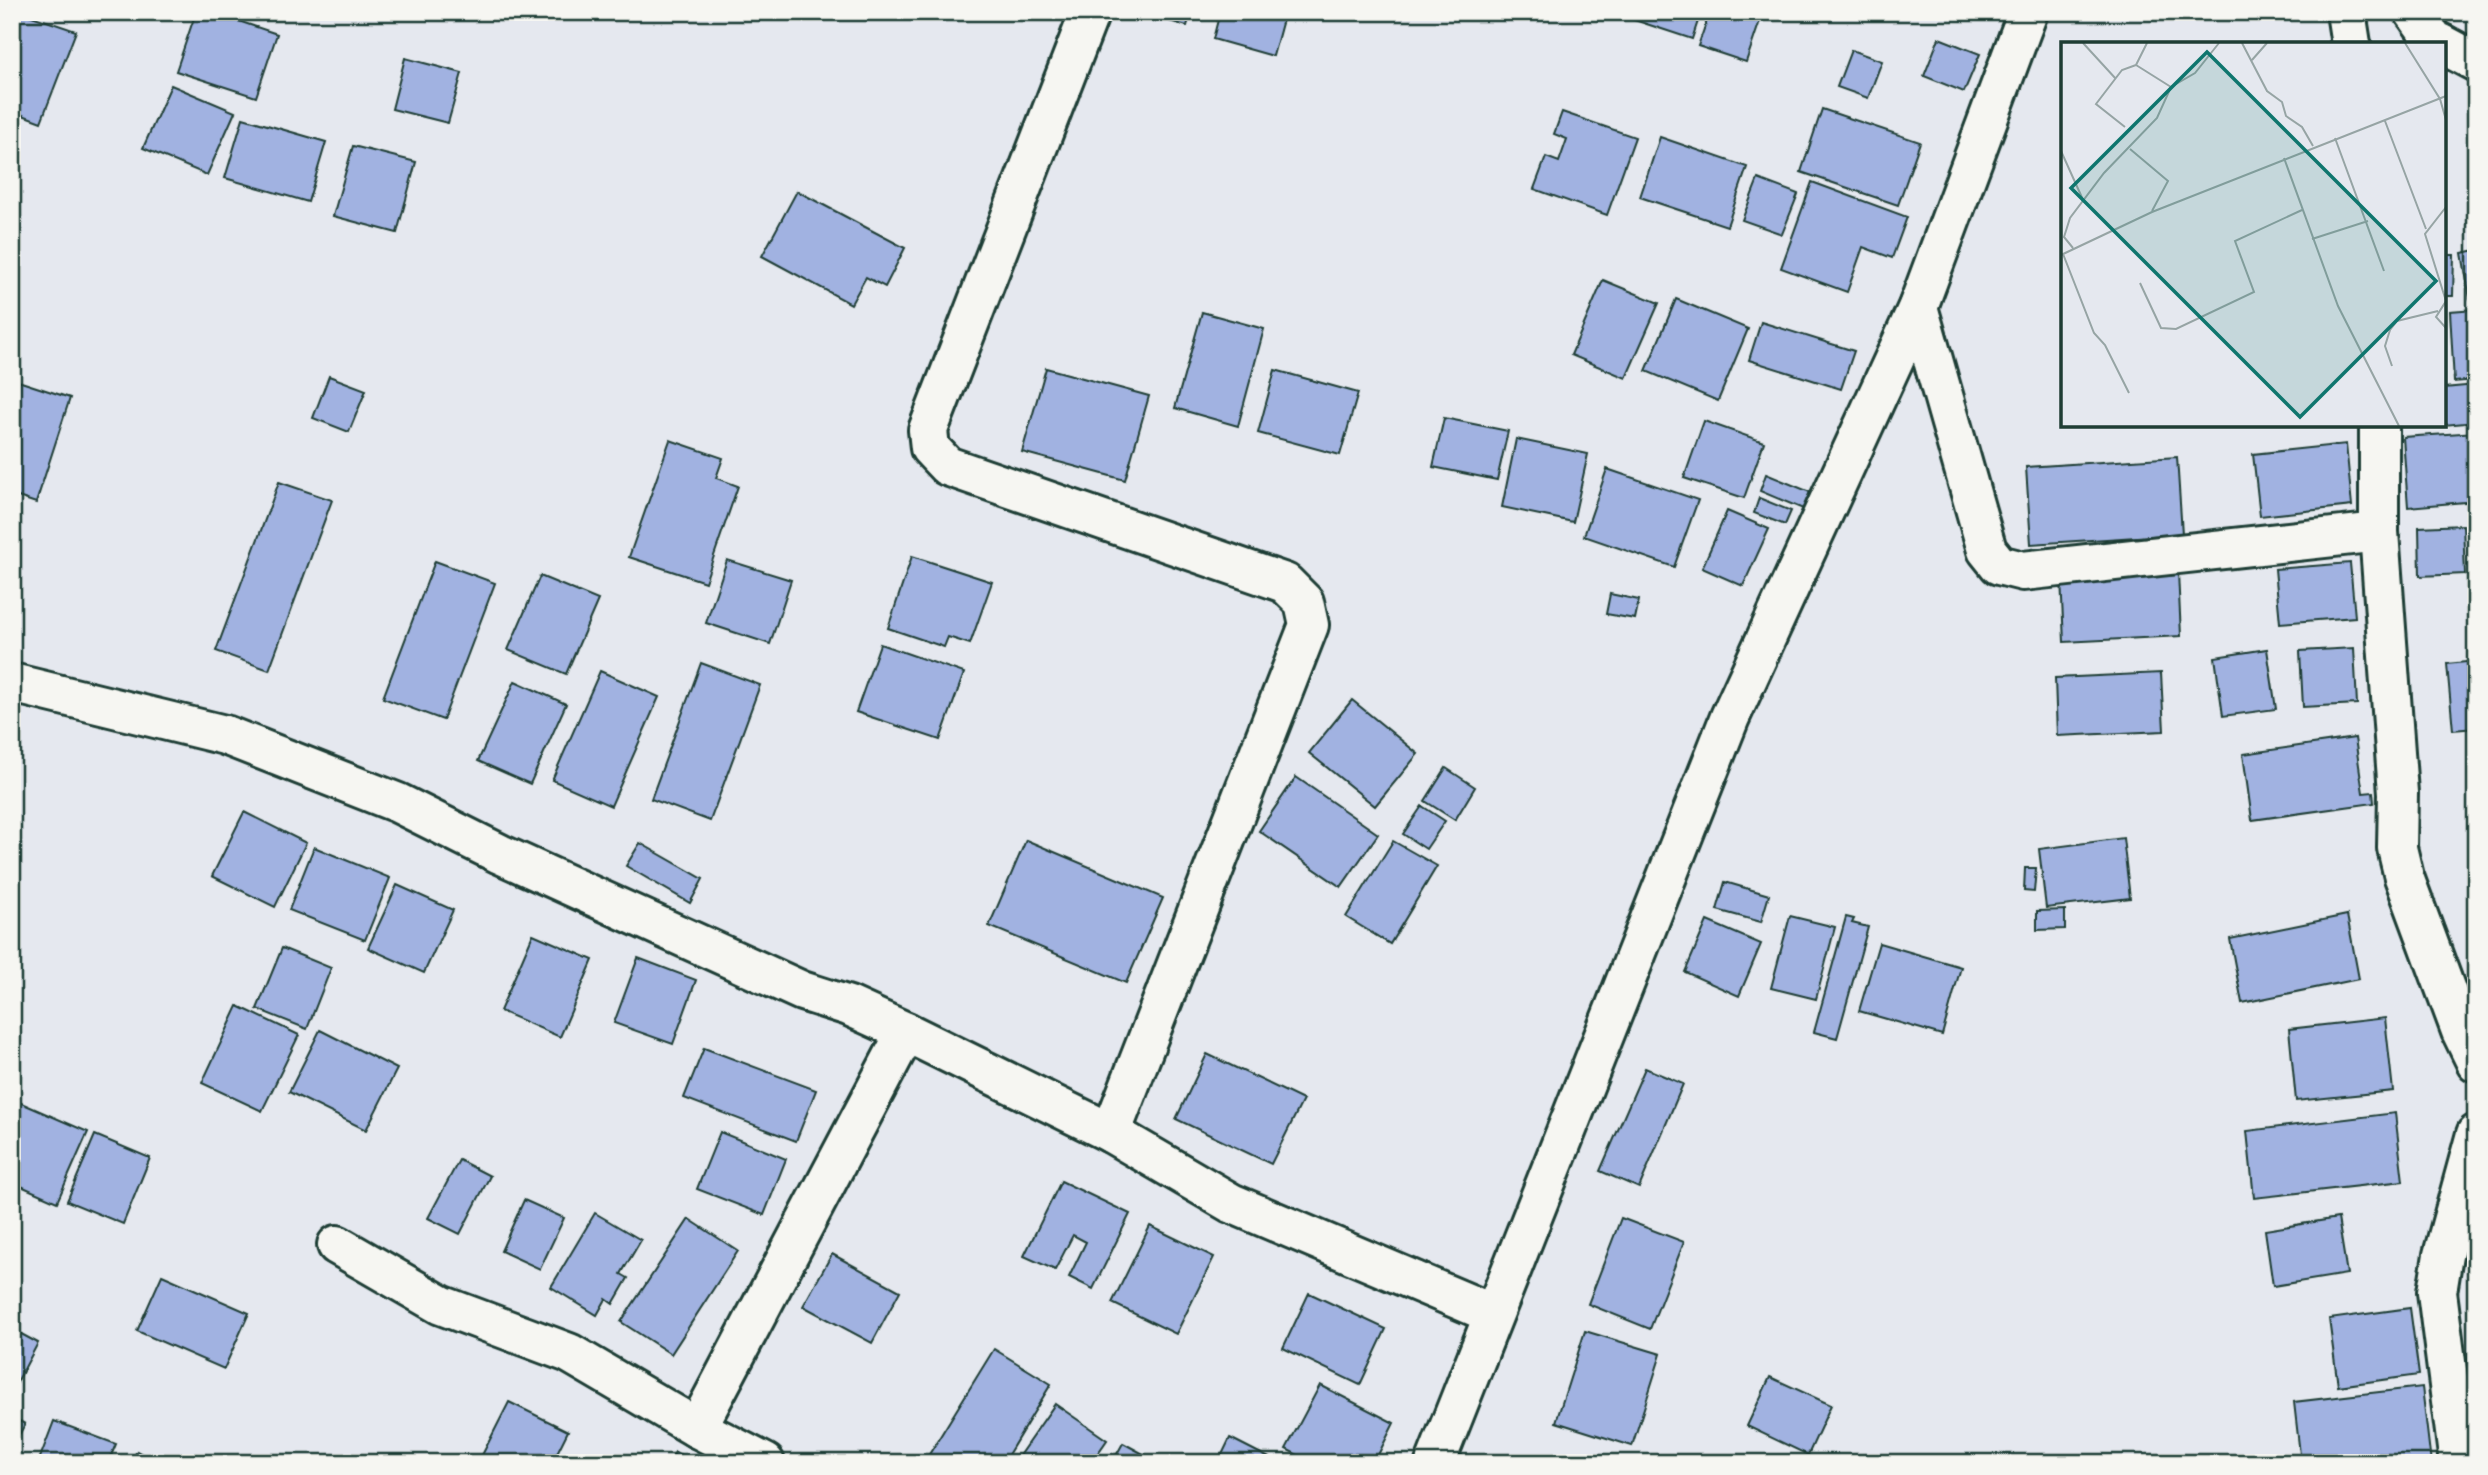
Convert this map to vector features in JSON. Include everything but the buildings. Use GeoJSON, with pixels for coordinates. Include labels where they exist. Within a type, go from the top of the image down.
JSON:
{"type":"FeatureCollection","features":[{"type":"Feature","properties":{"kind":"street"},"geometry":{"type":"LineString","coordinates":[[1090,12],[928,430],[930,448],[947,466],[1285,583],[1304,602],[1309,625],[1111,1133]]}},
{"type":"Feature","properties":{"kind":"street"},"geometry":{"type":"LineString","coordinates":[[1435,1463],[1730,717],[1918,307],[2028,12]]}},
{"type":"Feature","properties":{"kind":"street"},"geometry":{"type":"LineString","coordinates":[[2346,12],[2351,42]]}},
{"type":"Feature","properties":{"kind":"street"},"geometry":{"type":"LineString","coordinates":[[2414,12],[2434,40],[2438,42]]}},
{"type":"Feature","properties":{"kind":"street"},"geometry":{"type":"LineString","coordinates":[[2446,46],[2476,62]]}},
{"type":"Feature","properties":{"kind":"street"},"geometry":{"type":"LineString","coordinates":[[1918,307],[1987,550],[1999,565],[2023,571],[2379,532]]}},
{"type":"Feature","properties":{"kind":"street"},"geometry":{"type":"LineString","coordinates":[[2378,427],[2379,532],[2398,793],[2398,848],[2414,903],[2461,1031],[2476,1062]]}},
{"type":"Feature","properties":{"kind":"street"},"geometry":{"type":"LineString","coordinates":[[12,683],[225,735],[386,798],[500,854],[802,991],[849,1006],[906,1032],[1111,1133],[1231,1203],[1493,1314]]}},
{"type":"Feature","properties":{"kind":"street"},"geometry":{"type":"LineString","coordinates":[[697,1428],[906,1032]]}},
{"type":"Feature","properties":{"kind":"street"},"geometry":{"type":"LineString","coordinates":[[2459,1463],[2437,1292],[2443,1255],[2476,1134]]}},
{"type":"Feature","properties":{"kind":"street"},"geometry":{"type":"LineString","coordinates":[[337,1245],[441,1305],[569,1353],[697,1428],[765,1463]]}}]}
